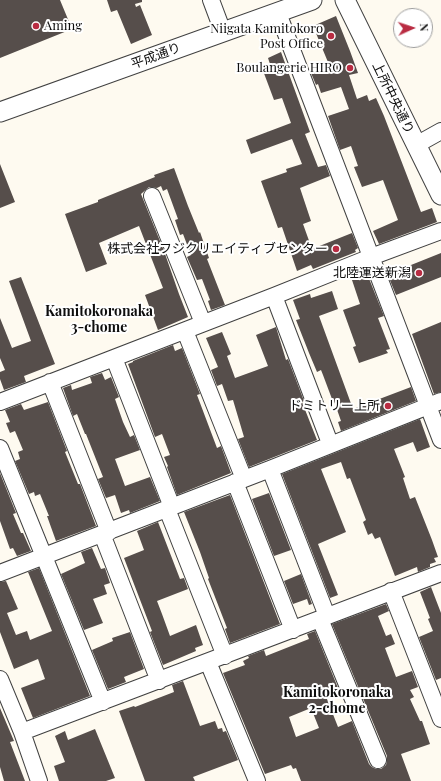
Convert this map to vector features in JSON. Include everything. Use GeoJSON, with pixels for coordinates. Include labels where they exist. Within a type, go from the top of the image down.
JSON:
{"type":"FeatureCollection","features":[{"type":"Feature","properties":{"kind":"street"},"geometry":{"type":"LineString","coordinates":[[211,0],[223,32]]}},
{"type":"Feature","properties":{"kind":"street","name":"平成通り"},"geometry":{"type":"LineString","coordinates":[[0,112],[312,0]]}},
{"type":"Feature","properties":{"kind":"street","name":"上所中央通り"},"geometry":{"type":"LineString","coordinates":[[345,0],[441,195]]}},
{"type":"Feature","properties":{"kind":"street"},"geometry":{"type":"LineString","coordinates":[[278,13],[372,256],[434,403],[441,440]]}},
{"type":"Feature","properties":{"kind":"street"},"geometry":{"type":"LineString","coordinates":[[416,144],[441,131]]}},
{"type":"Feature","properties":{"kind":"street"},"geometry":{"type":"LineString","coordinates":[[152,196],[203,323]]}},
{"type":"Feature","properties":{"kind":"street"},"geometry":{"type":"LineString","coordinates":[[0,402],[185,331],[372,256],[441,231]]}},
{"type":"Feature","properties":{"kind":"street"},"geometry":{"type":"LineString","coordinates":[[274,296],[328,438]]}},
{"type":"Feature","properties":{"kind":"street"},"geometry":{"type":"LineString","coordinates":[[185,331],[293,630]]}},
{"type":"Feature","properties":{"kind":"street"},"geometry":{"type":"LineString","coordinates":[[114,358],[225,656]]}},
{"type":"Feature","properties":{"kind":"street"},"geometry":{"type":"LineString","coordinates":[[50,382],[106,533],[158,681]]}},
{"type":"Feature","properties":{"kind":"street"},"geometry":{"type":"LineString","coordinates":[[0,573],[270,469],[434,403]]}},
{"type":"Feature","properties":{"kind":"street"},"geometry":{"type":"LineString","coordinates":[[0,448],[103,702]]}},
{"type":"Feature","properties":{"kind":"street"},"geometry":{"type":"LineString","coordinates":[[270,469],[323,618],[378,760]]}},
{"type":"Feature","properties":{"kind":"street"},"geometry":{"type":"LineString","coordinates":[[22,732],[441,573]]}},
{"type":"Feature","properties":{"kind":"street"},"geometry":{"type":"LineString","coordinates":[[391,591],[441,719]]}},
{"type":"Feature","properties":{"kind":"street"},"geometry":{"type":"LineString","coordinates":[[208,662],[257,781]]}},
{"type":"Feature","properties":{"kind":"street"},"geometry":{"type":"LineString","coordinates":[[2,690],[22,732],[39,781]]}},
{"type":"Feature","properties":{"kind":"building","name":"Aming"},"geometry":{"type":"Polygon","coordinates":[[[0,0],[60,0],[72,29],[0,58],[0,0]]]}},
{"type":"Feature","properties":{"kind":"building"},"geometry":{"type":"Polygon","coordinates":[[[107,0],[142,0],[142,2],[135,4],[136,7],[140,5],[152,35],[131,44],[117,10],[111,12],[107,0]]]}},
{"type":"Feature","properties":{"kind":"building"},"geometry":{"type":"Polygon","coordinates":[[[336,16],[358,73],[349,75],[357,99],[367,95],[369,101],[376,98],[421,212],[432,208],[437,222],[379,244],[373,231],[398,220],[383,180],[362,187],[354,167],[358,166],[351,146],[340,150],[328,116],[349,109],[341,87],[321,93],[318,84],[316,85],[311,73],[330,67],[313,26],[336,16]]]}},
{"type":"Feature","properties":{"kind":"building"},"geometry":{"type":"Polygon","coordinates":[[[281,52],[310,132],[305,134],[318,167],[326,165],[330,176],[300,188],[311,221],[303,224],[312,249],[352,233],[358,248],[355,250],[356,252],[313,269],[311,265],[297,271],[282,227],[278,228],[261,181],[287,172],[286,169],[302,164],[292,139],[251,154],[246,140],[291,123],[282,98],[274,100],[262,68],[270,64],[268,58],[281,52]]]}},
{"type":"Feature","properties":{"kind":"building"},"geometry":{"type":"Polygon","coordinates":[[[0,164],[15,202],[0,208],[0,164]]]}},
{"type":"Feature","properties":{"kind":"building"},"geometry":{"type":"Polygon","coordinates":[[[174,168],[199,233],[200,232],[209,258],[207,259],[225,305],[211,310],[208,301],[210,300],[202,279],[197,280],[187,257],[191,255],[183,234],[180,235],[175,220],[178,219],[167,189],[163,191],[161,186],[157,188],[149,187],[141,194],[188,317],[158,330],[145,295],[163,288],[139,226],[99,243],[107,264],[86,272],[65,214],[98,202],[98,200],[155,177],[154,175],[174,168]]]}},
{"type":"Feature","properties":{"kind":"building","name":"北陸運送新潟"},"geometry":{"type":"Polygon","coordinates":[[[441,253],[441,277],[396,295],[389,278],[397,275],[396,271],[441,253]]]}},
{"type":"Feature","properties":{"kind":"building"},"geometry":{"type":"Polygon","coordinates":[[[366,271],[384,316],[378,318],[390,349],[386,350],[388,353],[359,363],[353,347],[356,346],[343,310],[360,304],[351,277],[366,271]]]}},
{"type":"Feature","properties":{"kind":"building"},"geometry":{"type":"Polygon","coordinates":[[[21,277],[55,364],[24,376],[26,382],[4,390],[0,379],[0,372],[5,370],[0,358],[0,318],[12,348],[31,341],[9,281],[21,277]]]}},
{"type":"Feature","properties":{"kind":"building"},"geometry":{"type":"Polygon","coordinates":[[[332,291],[338,309],[319,316],[353,409],[411,387],[416,401],[341,431],[338,422],[341,421],[333,398],[332,399],[321,370],[317,372],[296,320],[300,319],[293,300],[310,294],[311,298],[332,291]]]}},
{"type":"Feature","properties":{"kind":"building"},"geometry":{"type":"Polygon","coordinates":[[[441,322],[441,392],[434,394],[412,334],[441,322]]]}},
{"type":"Feature","properties":{"kind":"building"},"geometry":{"type":"Polygon","coordinates":[[[276,327],[286,360],[288,359],[304,401],[302,402],[317,440],[249,467],[238,439],[244,437],[233,400],[228,401],[222,384],[217,386],[211,370],[218,367],[206,338],[222,332],[231,354],[227,356],[235,378],[268,366],[256,335],[276,327]]]}},
{"type":"Feature","properties":{"kind":"building"},"geometry":{"type":"Polygon","coordinates":[[[173,345],[175,351],[182,348],[200,394],[197,395],[217,448],[221,446],[231,473],[177,495],[164,457],[170,455],[162,434],[155,437],[128,364],[173,345]]]}},
{"type":"Feature","properties":{"kind":"building"},"geometry":{"type":"Polygon","coordinates":[[[102,373],[105,380],[111,377],[119,397],[115,399],[123,422],[130,437],[134,435],[140,450],[115,459],[125,486],[150,477],[160,501],[130,513],[129,510],[121,513],[115,495],[106,498],[98,479],[103,477],[77,414],[73,416],[63,388],[71,385],[72,390],[92,383],[90,377],[102,373]]]}},
{"type":"Feature","properties":{"kind":"building"},"geometry":{"type":"Polygon","coordinates":[[[48,402],[67,451],[65,452],[78,484],[80,484],[96,526],[56,541],[47,516],[49,516],[40,494],[35,496],[34,492],[29,494],[15,461],[20,459],[18,452],[23,450],[15,431],[10,433],[6,423],[10,422],[5,410],[21,404],[24,410],[48,402]]]}},
{"type":"Feature","properties":{"kind":"building"},"geometry":{"type":"Polygon","coordinates":[[[420,419],[430,447],[417,452],[413,442],[394,449],[405,477],[403,478],[410,499],[415,497],[432,540],[438,557],[434,558],[436,562],[430,564],[430,567],[418,572],[417,567],[395,576],[380,537],[375,539],[372,533],[368,535],[363,522],[366,520],[350,478],[347,479],[341,462],[321,469],[346,532],[318,544],[338,595],[330,598],[282,474],[420,419]]]}},
{"type":"Feature","properties":{"kind":"building"},"geometry":{"type":"Polygon","coordinates":[[[0,473],[16,513],[13,514],[31,551],[17,556],[13,548],[10,549],[0,521],[0,473]]]}},
{"type":"Feature","properties":{"kind":"building"},"geometry":{"type":"Polygon","coordinates":[[[269,493],[291,550],[274,556],[252,499],[269,493]]]}},
{"type":"Feature","properties":{"kind":"building"},"geometry":{"type":"Polygon","coordinates":[[[230,495],[280,624],[230,643],[225,629],[227,628],[184,512],[230,495]]]}},
{"type":"Feature","properties":{"kind":"building"},"geometry":{"type":"Polygon","coordinates":[[[158,522],[180,579],[184,578],[188,589],[157,601],[170,636],[196,625],[203,645],[195,648],[196,651],[163,665],[150,632],[152,631],[124,558],[144,550],[137,531],[158,522]]]}},
{"type":"Feature","properties":{"kind":"building"},"geometry":{"type":"Polygon","coordinates":[[[92,548],[101,569],[105,568],[110,583],[104,585],[107,594],[93,599],[103,623],[84,630],[61,574],[85,563],[81,552],[92,548]]]}},
{"type":"Feature","properties":{"kind":"building"},"geometry":{"type":"Polygon","coordinates":[[[39,568],[90,696],[33,718],[21,688],[45,679],[38,659],[14,669],[0,632],[0,582],[6,581],[18,609],[7,613],[16,635],[27,631],[30,640],[52,631],[28,572],[39,568]]]}},
{"type":"Feature","properties":{"kind":"building"},"geometry":{"type":"Polygon","coordinates":[[[301,574],[312,604],[309,605],[307,599],[293,604],[284,581],[301,574]]]}},
{"type":"Feature","properties":{"kind":"building"},"geometry":{"type":"Polygon","coordinates":[[[431,587],[441,613],[441,678],[436,680],[419,637],[433,631],[428,619],[430,618],[420,592],[431,587]]]}},
{"type":"Feature","properties":{"kind":"building"},"geometry":{"type":"Polygon","coordinates":[[[386,604],[389,611],[378,616],[386,636],[391,634],[395,644],[385,648],[396,677],[412,671],[418,687],[410,690],[414,697],[410,699],[420,721],[422,721],[430,744],[401,754],[411,781],[301,781],[296,768],[293,769],[291,765],[265,774],[223,673],[245,665],[243,661],[249,658],[248,656],[264,650],[266,656],[309,639],[307,634],[315,631],[338,688],[325,694],[338,727],[352,721],[369,764],[376,769],[381,769],[386,765],[387,756],[332,624],[386,604]],[[311,708],[289,717],[296,737],[319,728],[311,708]]]}},
{"type":"Feature","properties":{"kind":"building"},"geometry":{"type":"Polygon","coordinates":[[[130,632],[144,669],[124,677],[126,682],[108,689],[92,650],[113,641],[112,638],[130,632]]]}},
{"type":"Feature","properties":{"kind":"building"},"geometry":{"type":"Polygon","coordinates":[[[183,681],[200,726],[215,721],[218,729],[222,728],[223,732],[226,731],[238,760],[193,777],[195,781],[145,781],[119,711],[134,706],[135,707],[174,692],[172,685],[183,681]]]}},
{"type":"Feature","properties":{"kind":"building"},"geometry":{"type":"Polygon","coordinates":[[[0,708],[14,741],[10,742],[25,781],[4,781],[0,767],[0,708]]]}},
{"type":"Feature","properties":{"kind":"building"},"geometry":{"type":"Polygon","coordinates":[[[95,729],[115,778],[106,781],[59,781],[54,766],[65,762],[55,736],[65,731],[68,740],[95,729]]]}},
{"type":"Feature","properties":{"kind":"place","name":"Aming"},"geometry":{"type":"Point","coordinates":[36,26]}},
{"type":"Feature","properties":{"kind":"place","name":"Niigata Kamitokoro Post Office"},"geometry":{"type":"Point","coordinates":[331,36]}},
{"type":"Feature","properties":{"kind":"place","name":"Boulangerie HIRO"},"geometry":{"type":"Point","coordinates":[350,68]}},
{"type":"Feature","properties":{"kind":"place","name":"株式会社フジクリエイティブセンター"},"geometry":{"type":"Point","coordinates":[336,249]}},
{"type":"Feature","properties":{"kind":"place","name":"北陸運送新潟"},"geometry":{"type":"Point","coordinates":[419,273]}},
{"type":"Feature","properties":{"kind":"place","name":"ドミトリー上所"},"geometry":{"type":"Point","coordinates":[388,406]}},
{"type":"Feature","properties":{"kind":"district","name":"Kamitokoronaka 3-chome"},"geometry":{"type":"Point","coordinates":[99,320]}},
{"type":"Feature","properties":{"kind":"district","name":"Kamitokoronaka 2-chome"},"geometry":{"type":"Point","coordinates":[337,702]}}]}
